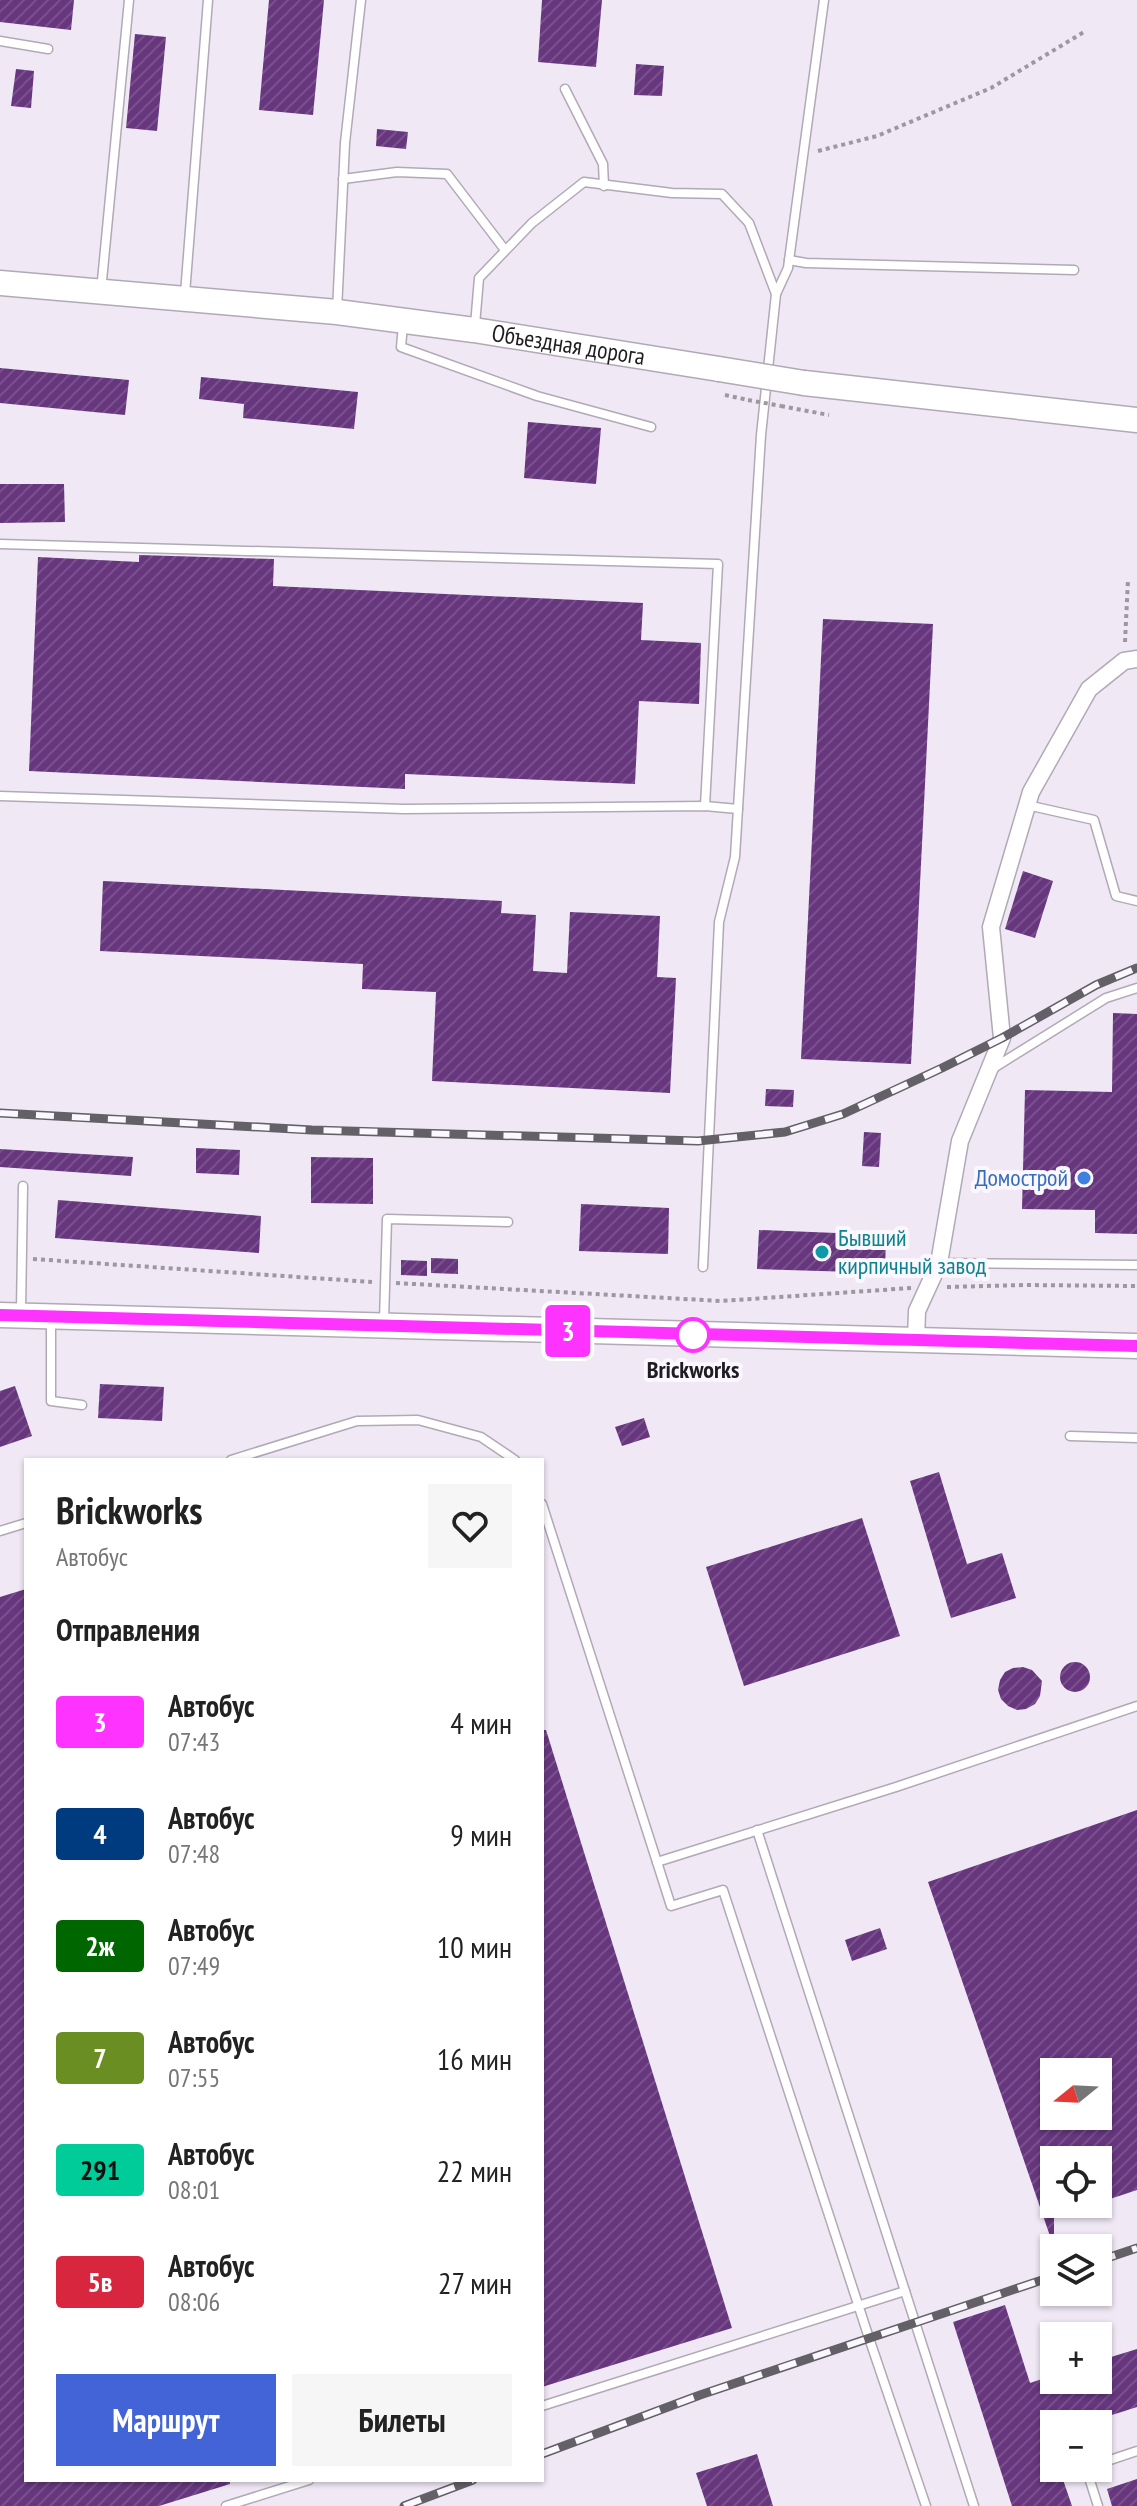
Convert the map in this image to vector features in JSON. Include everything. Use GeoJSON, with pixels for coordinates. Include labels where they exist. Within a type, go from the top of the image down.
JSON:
{"type":"FeatureCollection","features":[{"type":"Feature","properties":{"kind":"main road","name":"Объездная дорога"},"geometry":{"type":"LineString","coordinates":[[0,283],[337,312],[474,330],[804,383],[1137,420]]}},
{"type":"Feature","properties":{"kind":"main road"},"geometry":{"type":"LineString","coordinates":[[10,1316],[1137,1346]]}},
{"type":"Feature","properties":{"kind":"street"},"geometry":{"type":"LineString","coordinates":[[916,1341],[917,1311],[939,1263],[960,1141],[1002,1038],[991,927],[1031,792],[1089,689],[1131,660]]}},
{"type":"Feature","properties":{"kind":"lane"},"geometry":{"type":"LineString","coordinates":[[101,291],[129,0]]}},
{"type":"Feature","properties":{"kind":"lane"},"geometry":{"type":"LineString","coordinates":[[185,300],[208,0]]}},
{"type":"Feature","properties":{"kind":"lane"},"geometry":{"type":"LineString","coordinates":[[337,312],[343,179],[361,0]]}},
{"type":"Feature","properties":{"kind":"lane"},"geometry":{"type":"LineString","coordinates":[[703,1267],[719,922],[735,857],[761,435],[776,294],[788,268],[824,0]]}},
{"type":"Feature","properties":{"kind":"lane"},"geometry":{"type":"LineString","coordinates":[[0,41],[48,49]]}},
{"type":"Feature","properties":{"kind":"lane"},"geometry":{"type":"LineString","coordinates":[[565,89],[603,164],[604,186]]}},
{"type":"Feature","properties":{"kind":"lane"},"geometry":{"type":"LineString","coordinates":[[343,179],[397,172],[447,174],[505,250]]}},
{"type":"Feature","properties":{"kind":"lane"},"geometry":{"type":"LineString","coordinates":[[474,330],[479,278],[532,223],[584,182],[672,193],[722,194],[749,223],[776,294]]}},
{"type":"Feature","properties":{"kind":"lane"},"geometry":{"type":"LineString","coordinates":[[789,260],[806,263],[1074,270]]}},
{"type":"Feature","properties":{"kind":"lane"},"geometry":{"type":"LineString","coordinates":[[403,320],[401,347],[537,396],[651,427]]}},
{"type":"Feature","properties":{"kind":"lane"},"geometry":{"type":"LineString","coordinates":[[0,544],[718,564],[705,806]]}},
{"type":"Feature","properties":{"kind":"lane"},"geometry":{"type":"LineString","coordinates":[[0,796],[404,809],[705,806],[738,809]]}},
{"type":"Feature","properties":{"kind":"lane"},"geometry":{"type":"LineString","coordinates":[[1027,805],[1094,820],[1116,896],[1137,901]]}},
{"type":"Feature","properties":{"kind":"lane"},"geometry":{"type":"LineString","coordinates":[[988,1072],[1106,998],[1137,988]]}},
{"type":"Feature","properties":{"kind":"lane"},"geometry":{"type":"LineString","coordinates":[[10,1316],[22,1258],[23,1186]]}},
{"type":"Feature","properties":{"kind":"lane"},"geometry":{"type":"LineString","coordinates":[[383,1326],[387,1219],[508,1222]]}},
{"type":"Feature","properties":{"kind":"lane"},"geometry":{"type":"LineString","coordinates":[[939,1263],[1137,1265]]}},
{"type":"Feature","properties":{"kind":"lane"},"geometry":{"type":"LineString","coordinates":[[51,1317],[51,1401],[82,1405]]}},
{"type":"Feature","properties":{"kind":"lane"},"geometry":{"type":"LineString","coordinates":[[237,1458],[357,1421],[418,1420],[481,1437],[512,1458]]}},
{"type":"Feature","properties":{"kind":"lane"},"geometry":{"type":"LineString","coordinates":[[1070,1436],[1137,1438]]}},
{"type":"Feature","properties":{"kind":"lane"},"geometry":{"type":"LineString","coordinates":[[544,1510],[671,1906],[723,1890],[926,2506]]}},
{"type":"Feature","properties":{"kind":"lane"},"geometry":{"type":"LineString","coordinates":[[0,1531],[24,1524]]}},
{"type":"Feature","properties":{"kind":"lane"},"geometry":{"type":"LineString","coordinates":[[657,1862],[896,1787],[1137,1706]]}},
{"type":"Feature","properties":{"kind":"lane"},"geometry":{"type":"LineString","coordinates":[[757,1830],[974,2506]]}},
{"type":"Feature","properties":{"kind":"lane"},"geometry":{"type":"LineString","coordinates":[[544,2405],[905,2291]]}},
{"type":"Feature","properties":{"kind":"lane"},"geometry":{"type":"LineString","coordinates":[[1112,2459],[1137,2451]]}},
{"type":"Feature","properties":{"kind":"lane"},"geometry":{"type":"LineString","coordinates":[[226,2506],[303,2482]]}},
{"type":"Feature","properties":{"kind":"lane"},"geometry":{"type":"LineString","coordinates":[[1090,2482],[1098,2506]]}},
{"type":"Feature","properties":{"kind":"path"},"geometry":{"type":"LineString","coordinates":[[804,155],[877,136],[991,88],[1084,32]]}},
{"type":"Feature","properties":{"kind":"path"},"geometry":{"type":"LineString","coordinates":[[725,395],[829,415]]}},
{"type":"Feature","properties":{"kind":"path"},"geometry":{"type":"LineString","coordinates":[[1128,580],[1131,660]]}},
{"type":"Feature","properties":{"kind":"path"},"geometry":{"type":"LineString","coordinates":[[22,1258],[385,1283],[721,1301],[928,1287],[1137,1286]]}},
{"type":"Feature","properties":{"kind":"building"},"geometry":{"type":"Polygon","coordinates":[[[0,0],[74,0],[71,30],[0,22],[0,0]]]}},
{"type":"Feature","properties":{"kind":"building"},"geometry":{"type":"Polygon","coordinates":[[[269,0],[324,0],[313,115],[259,110],[269,0]]]}},
{"type":"Feature","properties":{"kind":"building"},"geometry":{"type":"Polygon","coordinates":[[[542,0],[602,0],[596,67],[538,62],[542,0]]]}},
{"type":"Feature","properties":{"kind":"building"},"geometry":{"type":"Polygon","coordinates":[[[135,34],[166,37],[157,131],[126,128],[135,34]]]}},
{"type":"Feature","properties":{"kind":"building"},"geometry":{"type":"Polygon","coordinates":[[[636,64],[664,66],[662,96],[634,95],[636,64]]]}},
{"type":"Feature","properties":{"kind":"building"},"geometry":{"type":"Polygon","coordinates":[[[16,69],[34,71],[31,108],[11,106],[16,69]]]}},
{"type":"Feature","properties":{"kind":"building"},"geometry":{"type":"Polygon","coordinates":[[[377,129],[408,132],[406,149],[376,146],[377,129]]]}},
{"type":"Feature","properties":{"kind":"building"},"geometry":{"type":"Polygon","coordinates":[[[0,368],[129,380],[125,415],[0,403],[0,368]]]}},
{"type":"Feature","properties":{"kind":"building"},"geometry":{"type":"Polygon","coordinates":[[[201,377],[358,392],[354,429],[243,418],[244,404],[199,399],[201,377]]]}},
{"type":"Feature","properties":{"kind":"building"},"geometry":{"type":"Polygon","coordinates":[[[528,422],[601,428],[596,484],[524,478],[528,422]]]}},
{"type":"Feature","properties":{"kind":"building"},"geometry":{"type":"Polygon","coordinates":[[[0,484],[64,484],[65,522],[0,523],[0,484]]]}},
{"type":"Feature","properties":{"kind":"building"},"geometry":{"type":"Polygon","coordinates":[[[139,555],[274,559],[273,586],[643,603],[641,640],[701,643],[699,704],[639,701],[635,784],[405,774],[405,789],[29,771],[38,557],[139,562],[139,555]]]}},
{"type":"Feature","properties":{"kind":"building"},"geometry":{"type":"Polygon","coordinates":[[[823,619],[933,624],[911,1064],[801,1059],[823,619]]]}},
{"type":"Feature","properties":{"kind":"building"},"geometry":{"type":"Polygon","coordinates":[[[1023,871],[1053,881],[1035,938],[1005,929],[1023,871]]]}},
{"type":"Feature","properties":{"kind":"building"},"geometry":{"type":"Polygon","coordinates":[[[103,881],[502,901],[501,913],[536,915],[533,971],[567,973],[570,912],[660,916],[657,977],[676,978],[670,1093],[432,1081],[436,992],[362,989],[363,964],[100,951],[103,881]]]}},
{"type":"Feature","properties":{"kind":"building"},"geometry":{"type":"Polygon","coordinates":[[[1113,1013],[1137,1014],[1137,1234],[1095,1233],[1095,1210],[1022,1209],[1025,1090],[1112,1092],[1113,1013]]]}},
{"type":"Feature","properties":{"kind":"building"},"geometry":{"type":"Polygon","coordinates":[[[766,1089],[794,1090],[793,1107],[765,1106],[766,1089]]]}},
{"type":"Feature","properties":{"kind":"building"},"geometry":{"type":"Polygon","coordinates":[[[864,1132],[881,1133],[879,1167],[862,1166],[864,1132]]]}},
{"type":"Feature","properties":{"kind":"building"},"geometry":{"type":"Polygon","coordinates":[[[196,1148],[240,1150],[239,1175],[196,1173],[196,1148]]]}},
{"type":"Feature","properties":{"kind":"building"},"geometry":{"type":"Polygon","coordinates":[[[0,1149],[133,1157],[131,1176],[0,1167],[0,1149]]]}},
{"type":"Feature","properties":{"kind":"building"},"geometry":{"type":"Polygon","coordinates":[[[311,1157],[373,1158],[373,1204],[311,1203],[311,1157]]]}},
{"type":"Feature","properties":{"kind":"building"},"geometry":{"type":"Polygon","coordinates":[[[58,1200],[261,1216],[259,1253],[55,1238],[58,1200]]]}},
{"type":"Feature","properties":{"kind":"building"},"geometry":{"type":"Polygon","coordinates":[[[581,1204],[669,1208],[668,1254],[579,1251],[581,1204]]]}},
{"type":"Feature","properties":{"kind":"building","name":"Бывший кирпичный завод"},"geometry":{"type":"Polygon","coordinates":[[[759,1230],[886,1235],[885,1273],[757,1269],[759,1230]]]}},
{"type":"Feature","properties":{"kind":"building"},"geometry":{"type":"Polygon","coordinates":[[[431,1258],[458,1259],[458,1274],[431,1273],[431,1258]]]}},
{"type":"Feature","properties":{"kind":"building"},"geometry":{"type":"Polygon","coordinates":[[[401,1260],[427,1261],[427,1276],[401,1275],[401,1260]]]}},
{"type":"Feature","properties":{"kind":"building"},"geometry":{"type":"Polygon","coordinates":[[[100,1384],[164,1387],[162,1421],[98,1418],[100,1384]]]}},
{"type":"Feature","properties":{"kind":"building"},"geometry":{"type":"Polygon","coordinates":[[[15,1386],[32,1436],[0,1447],[0,1391],[15,1386]]]}},
{"type":"Feature","properties":{"kind":"building"},"geometry":{"type":"Polygon","coordinates":[[[644,1418],[650,1437],[622,1446],[615,1427],[644,1418]]]}},
{"type":"Feature","properties":{"kind":"building"},"geometry":{"type":"Polygon","coordinates":[[[939,1472],[967,1564],[1002,1553],[1016,1598],[951,1618],[910,1481],[939,1472]]]}},
{"type":"Feature","properties":{"kind":"building"},"geometry":{"type":"Polygon","coordinates":[[[862,1518],[900,1636],[744,1686],[706,1567],[862,1518]]]}},
{"type":"Feature","properties":{"kind":"building"},"geometry":{"type":"Polygon","coordinates":[[[24,1590],[24,2482],[230,2482],[159,2506],[0,2506],[0,1597],[24,1590]]]}},
{"type":"Feature","properties":{"kind":"building"},"geometry":{"type":"Polygon","coordinates":[[[1075,1662],[1086,1666],[1090,1677],[1086,1688],[1075,1692],[1064,1688],[1060,1677],[1064,1666],[1075,1662]]]}},
{"type":"Feature","properties":{"kind":"building"},"geometry":{"type":"Polygon","coordinates":[[[1023,1667],[1032,1670],[1042,1681],[1040,1696],[1035,1704],[1017,1710],[1001,1699],[998,1690],[1005,1672],[1023,1667]]]}},
{"type":"Feature","properties":{"kind":"building"},"geometry":{"type":"Polygon","coordinates":[[[544,1730],[546,1730],[732,2328],[544,2386],[544,1730]]]}},
{"type":"Feature","properties":{"kind":"building"},"geometry":{"type":"Polygon","coordinates":[[[1137,1810],[1137,2190],[1112,2198],[1112,2146],[1040,2146],[1040,2207],[928,1882],[1137,1810]]]}},
{"type":"Feature","properties":{"kind":"building"},"geometry":{"type":"Polygon","coordinates":[[[880,1928],[887,1949],[852,1961],[845,1940],[880,1928]]]}},
{"type":"Feature","properties":{"kind":"building"},"geometry":{"type":"Polygon","coordinates":[[[1044,2218],[1054,2218],[1054,2234],[1049,2234],[1044,2218]]]}},
{"type":"Feature","properties":{"kind":"building"},"geometry":{"type":"Polygon","coordinates":[[[1005,2305],[1030,2383],[1040,2380],[1040,2394],[1112,2394],[1112,2357],[1137,2349],[1137,2407],[1112,2415],[1112,2410],[1040,2410],[1040,2482],[1064,2482],[1072,2506],[1012,2506],[953,2322],[1005,2305]]]}},
{"type":"Feature","properties":{"kind":"building"},"geometry":{"type":"Polygon","coordinates":[[[757,2454],[773,2506],[707,2506],[696,2473],[757,2454]]]}},
{"type":"Feature","properties":{"kind":"building"},"geometry":{"type":"Polygon","coordinates":[[[1137,2479],[1137,2506],[1112,2506],[1107,2489],[1137,2479]]]}},
{"type":"Feature","properties":{"kind":"railway"},"geometry":{"type":"LineString","coordinates":[[0,1113],[312,1130],[698,1141],[785,1132],[843,1114],[942,1068],[1096,985],[1137,968]]}},
{"type":"Feature","properties":{"kind":"railway"},"geometry":{"type":"LineString","coordinates":[[1112,2256],[1137,2248]]}},
{"type":"Feature","properties":{"kind":"railway"},"geometry":{"type":"LineString","coordinates":[[544,2453],[700,2395],[1040,2281]]}},
{"type":"Feature","properties":{"kind":"railway"},"geometry":{"type":"LineString","coordinates":[[404,2506],[468,2482]]}},
{"type":"Feature","properties":{"kind":"bus line","name":"3"},"geometry":{"type":"LineString","coordinates":[[0,1315],[1137,1346]]}},
{"type":"Feature","properties":{"kind":"place","name":"Домострой"},"geometry":{"type":"Point","coordinates":[1084,1178]}},
{"type":"Feature","properties":{"kind":"place","name":"Бывший кирпичный завод"},"geometry":{"type":"Point","coordinates":[822,1252]}},
{"type":"Feature","properties":{"kind":"place","name":"Brickworks"},"geometry":{"type":"Point","coordinates":[693,1335]}}]}
